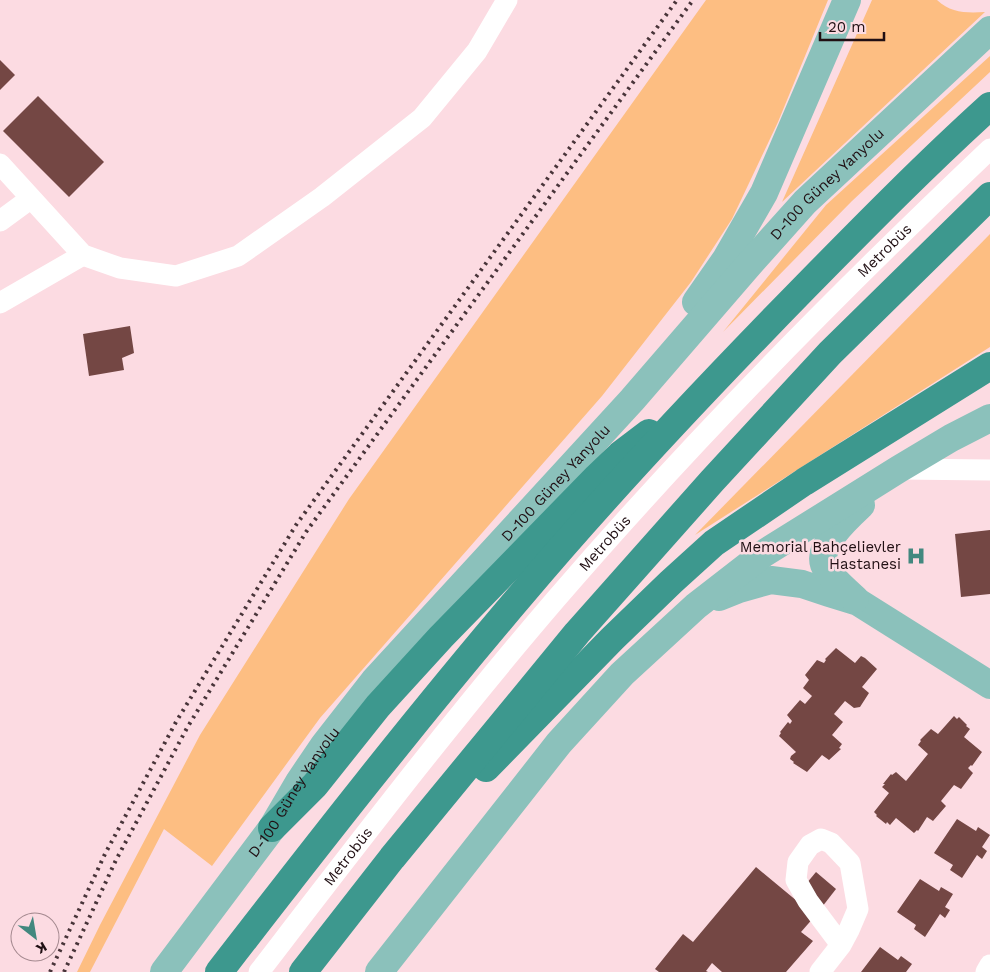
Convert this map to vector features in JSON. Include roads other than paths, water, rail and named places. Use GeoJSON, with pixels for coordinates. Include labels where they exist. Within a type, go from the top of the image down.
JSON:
{"type":"FeatureCollection","features":[{"type":"Feature","properties":{"kind":"highway"},"geometry":{"type":"LineString","coordinates":[[219,972],[348,807],[522,594],[604,499],[689,408],[862,230],[990,106]]}},
{"type":"Feature","properties":{"kind":"highway"},"geometry":{"type":"LineString","coordinates":[[303,972],[392,858],[577,633],[712,481],[830,353],[990,196]]}},
{"type":"Feature","properties":{"kind":"highway"},"geometry":{"type":"LineString","coordinates":[[392,858],[484,771],[612,639],[714,543],[804,482],[987,370]]}},
{"type":"Feature","properties":{"kind":"highway"},"geometry":{"type":"LineString","coordinates":[[272,828],[315,784],[378,706],[440,637],[597,477],[633,444],[689,408]]}},
{"type":"Feature","properties":{"kind":"main road"},"geometry":{"type":"LineString","coordinates":[[632,400],[726,260],[764,193],[847,0]]}},
{"type":"Feature","properties":{"kind":"main road","name":"D-100 Güney Yanyolu"},"geometry":{"type":"LineString","coordinates":[[164,972],[272,828],[324,744],[374,681],[632,400],[805,202],[990,30]]}},
{"type":"Feature","properties":{"kind":"main road"},"geometry":{"type":"LineString","coordinates":[[379,972],[560,743],[622,674],[696,606],[763,554],[899,469],[951,438],[990,418]]}},
{"type":"Feature","properties":{"kind":"main road"},"geometry":{"type":"LineString","coordinates":[[899,469],[849,516],[831,537],[824,551],[826,569],[858,602],[990,685]]}},
{"type":"Feature","properties":{"kind":"main road"},"geometry":{"type":"LineString","coordinates":[[696,606],[739,588],[771,580],[802,584],[858,602]]}},
{"type":"Feature","properties":{"kind":"lane"},"geometry":{"type":"LineString","coordinates":[[0,164],[83,255],[120,268],[176,276],[238,256],[322,197],[422,118],[477,51],[507,0]]}},
{"type":"Feature","properties":{"kind":"lane","name":"Metrobüs"},"geometry":{"type":"LineString","coordinates":[[259,972],[413,772],[555,600],[676,464],[798,337],[900,234],[990,148]]}},
{"type":"Feature","properties":{"kind":"lane"},"geometry":{"type":"LineString","coordinates":[[0,220],[30,199]]}},
{"type":"Feature","properties":{"kind":"lane"},"geometry":{"type":"LineString","coordinates":[[0,303],[83,255]]}},
{"type":"Feature","properties":{"kind":"lane"},"geometry":{"type":"LineString","coordinates":[[899,469],[990,470]]}},
{"type":"Feature","properties":{"kind":"lane"},"geometry":{"type":"LineString","coordinates":[[820,972],[841,944]]}},
{"type":"Feature","properties":{"kind":"lane"},"geometry":{"type":"LineString","coordinates":[[986,972],[990,964]]}},
{"type":"Feature","properties":{"kind":"railway"},"geometry":{"type":"LineString","coordinates":[[50,972],[105,854],[176,722],[296,525],[677,0]]}},
{"type":"Feature","properties":{"kind":"railway"},"geometry":{"type":"LineString","coordinates":[[64,972],[116,860],[187,728],[306,532],[693,0]]}},
{"type":"Feature","properties":{"kind":"place","name":"Memorial Bahçelievler Hastanesi"},"geometry":{"type":"Point","coordinates":[916,556]}}]}
